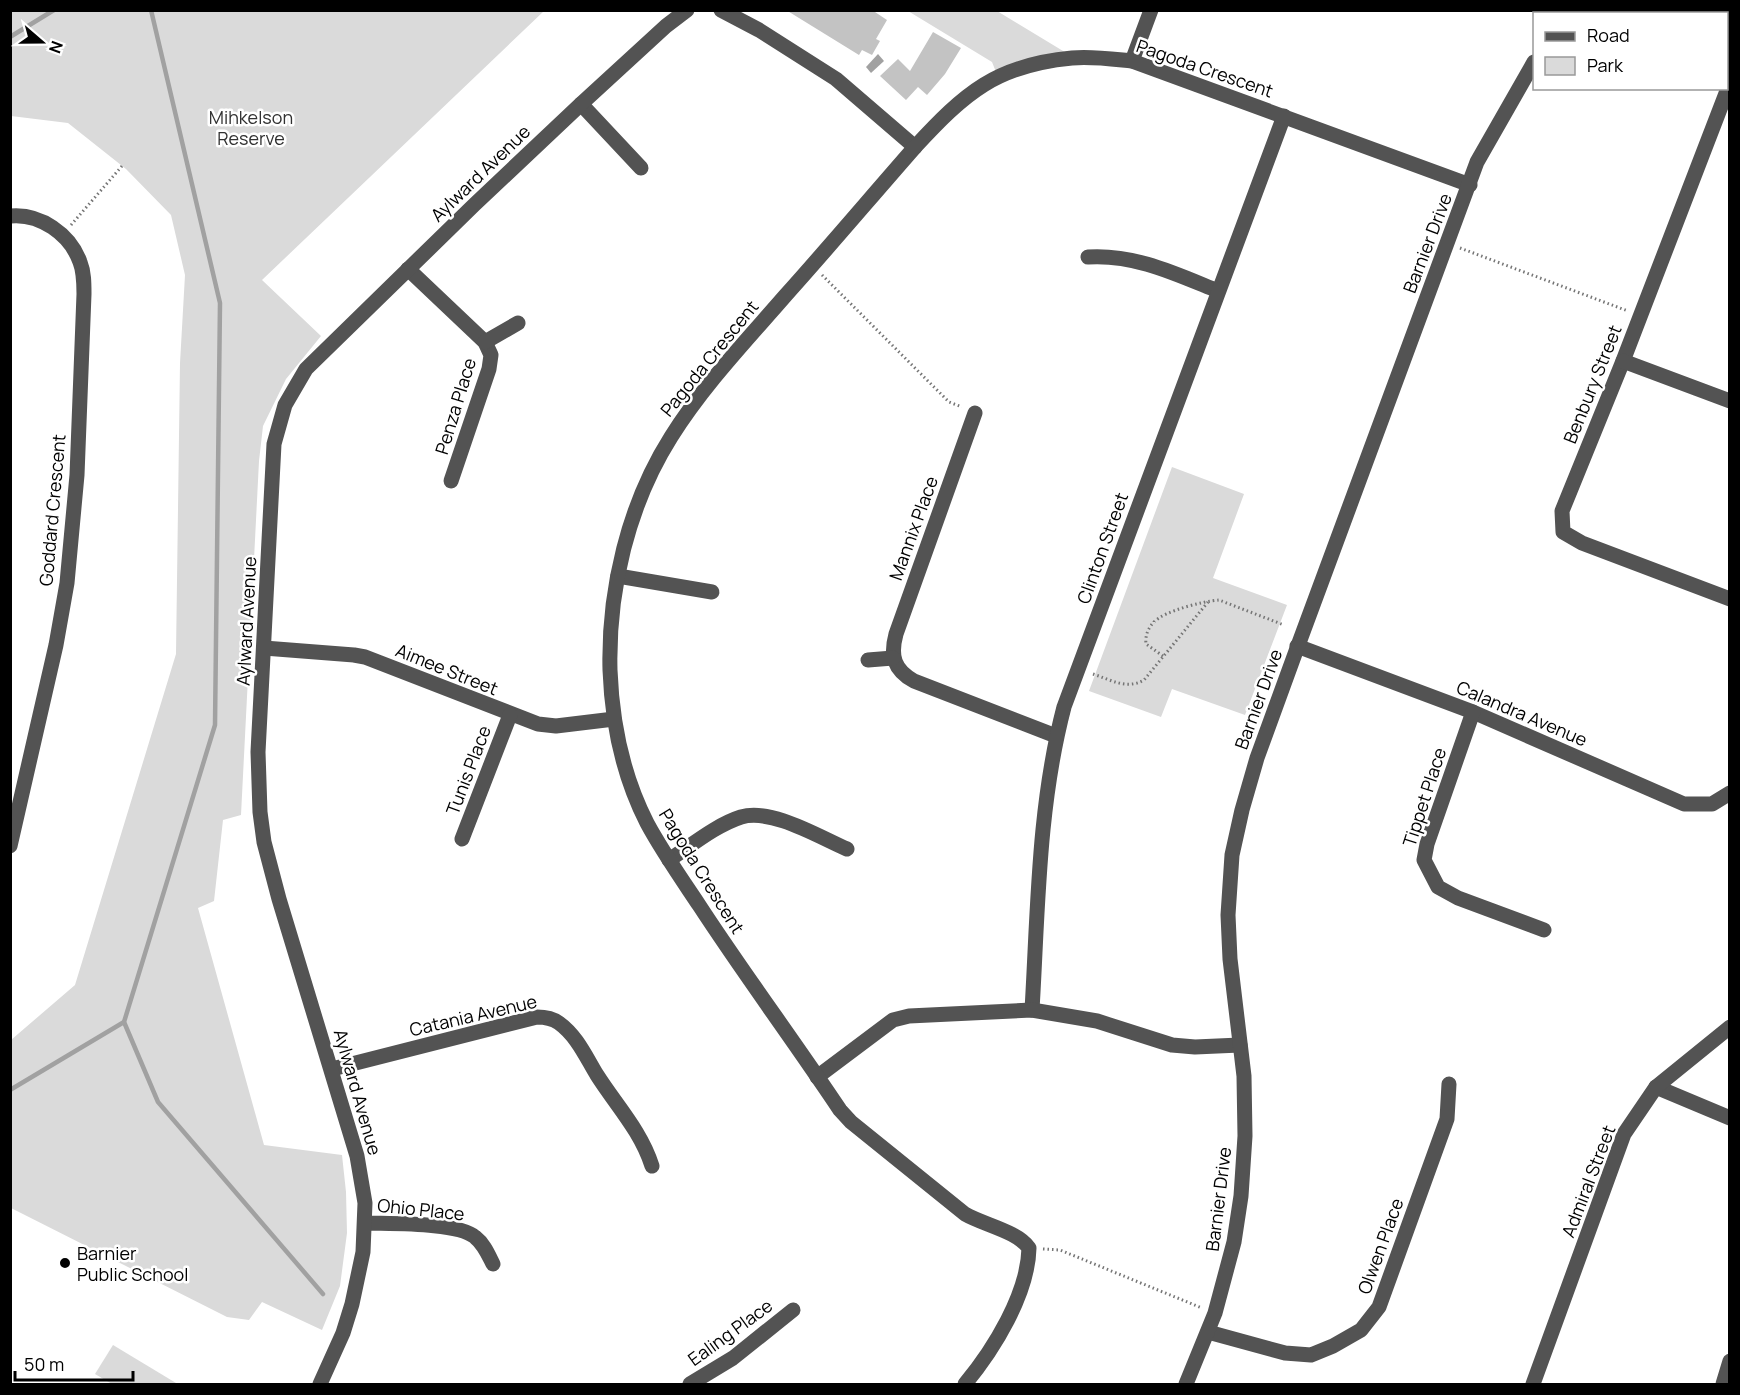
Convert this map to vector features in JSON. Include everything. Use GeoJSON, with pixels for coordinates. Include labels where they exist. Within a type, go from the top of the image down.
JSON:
{"type":"FeatureCollection","features":[{"type":"Feature","properties":{"kind":"street","name":"Aylward Avenue"},"geometry":{"type":"LineString","coordinates":[[325,1383],[360,1275],[365,1203],[357,1156],[279,899],[264,842],[258,785],[274,444],[285,405],[306,369],[581,104],[666,26],[687,10]]}},
{"type":"Feature","properties":{"kind":"street"},"geometry":{"type":"LineString","coordinates":[[721,10],[759,30],[836,79],[915,147]]}},
{"type":"Feature","properties":{"kind":"street"},"geometry":{"type":"LineString","coordinates":[[1132,61],[1151,10]]}},
{"type":"Feature","properties":{"kind":"street","name":"Pagoda Crescent"},"geometry":{"type":"LineString","coordinates":[[1029,1248],[1017,1237],[966,1214],[851,1122],[840,1110],[725,945],[647,822],[628,778],[614,719],[610,686],[610,636],[613,606],[618,576],[635,512],[655,465],[669,440],[717,373],[941,119],[988,81],[1022,66],[1073,57],[1132,61],[1470,185]]}},
{"type":"Feature","properties":{"kind":"street","name":"Barnier Drive"},"geometry":{"type":"LineString","coordinates":[[1186,1384],[1215,1313],[1234,1242],[1243,1174],[1245,1116],[1228,938],[1232,855],[1249,784],[1477,162],[1533,64]]}},
{"type":"Feature","properties":{"kind":"street","name":"Benbury Street"},"geometry":{"type":"LineString","coordinates":[[1727,90],[1623,361],[1562,511],[1563,532],[1582,543],[1730,599]]}},
{"type":"Feature","properties":{"kind":"street"},"geometry":{"type":"LineString","coordinates":[[581,104],[641,168]]}},
{"type":"Feature","properties":{"kind":"street","name":"Clinton Street"},"geometry":{"type":"LineString","coordinates":[[1032,1010],[1042,834],[1056,736],[1064,707],[1284,116]]}},
{"type":"Feature","properties":{"kind":"street","name":"Goddard Crescent"},"geometry":{"type":"LineString","coordinates":[[10,216],[41,221],[62,235],[74,250],[84,278],[74,524],[67,583],[56,645],[10,846]]}},
{"type":"Feature","properties":{"kind":"street"},"geometry":{"type":"LineString","coordinates":[[1088,257],[1134,259],[1218,291]]}},
{"type":"Feature","properties":{"kind":"street","name":"Penza Place"},"geometry":{"type":"LineString","coordinates":[[408,269],[485,342],[491,355],[489,369],[451,481]]}},
{"type":"Feature","properties":{"kind":"street","name":"Penza Place"},"geometry":{"type":"LineString","coordinates":[[485,342],[518,323]]}},
{"type":"Feature","properties":{"kind":"street"},"geometry":{"type":"LineString","coordinates":[[1623,361],[1730,400]]}},
{"type":"Feature","properties":{"kind":"street","name":"Mannix Place"},"geometry":{"type":"LineString","coordinates":[[892,658],[896,634],[975,413]]}},
{"type":"Feature","properties":{"kind":"street"},"geometry":{"type":"LineString","coordinates":[[618,576],[712,592]]}},
{"type":"Feature","properties":{"kind":"street","name":"Calandra Avenue"},"geometry":{"type":"LineString","coordinates":[[1298,646],[1473,712],[1684,804],[1712,804],[1730,794]]}},
{"type":"Feature","properties":{"kind":"street","name":"Aimee Street"},"geometry":{"type":"LineString","coordinates":[[264,648],[364,657],[538,724],[556,726],[614,719]]}},
{"type":"Feature","properties":{"kind":"street"},"geometry":{"type":"LineString","coordinates":[[868,660],[892,658],[900,671],[914,681],[1056,736]]}},
{"type":"Feature","properties":{"kind":"street","name":"Tippet Place"},"geometry":{"type":"LineString","coordinates":[[1473,712],[1427,844],[1424,860],[1438,887],[1458,898],[1544,930]]}},
{"type":"Feature","properties":{"kind":"street","name":"Tunis Place"},"geometry":{"type":"LineString","coordinates":[[462,839],[510,715]]}},
{"type":"Feature","properties":{"kind":"street"},"geometry":{"type":"LineString","coordinates":[[669,860],[727,823],[743,816],[758,815],[777,819],[847,849]]}},
{"type":"Feature","properties":{"kind":"street"},"geometry":{"type":"LineString","coordinates":[[817,1077],[893,1020],[909,1016],[948,1013],[1032,1010],[1097,1021],[1183,1047],[1240,1045]]}},
{"type":"Feature","properties":{"kind":"street","name":"Catania Avenue"},"geometry":{"type":"LineString","coordinates":[[332,1069],[537,1017],[550,1018],[568,1031],[582,1048],[646,1148],[652,1166]]}},
{"type":"Feature","properties":{"kind":"street","name":"Admiral Street"},"geometry":{"type":"LineString","coordinates":[[1533,1384],[1624,1134],[1656,1087],[1730,1027]]}},
{"type":"Feature","properties":{"kind":"street","name":"Olwen Place"},"geometry":{"type":"LineString","coordinates":[[1208,1332],[1285,1353],[1311,1355],[1361,1330],[1379,1307],[1447,1119],[1449,1084]]}},
{"type":"Feature","properties":{"kind":"street"},"geometry":{"type":"LineString","coordinates":[[1656,1087],[1730,1118]]}},
{"type":"Feature","properties":{"kind":"street","name":"Ohio Place"},"geometry":{"type":"LineString","coordinates":[[365,1223],[436,1226],[473,1234],[482,1244],[493,1264]]}},
{"type":"Feature","properties":{"kind":"street"},"geometry":{"type":"LineString","coordinates":[[965,1384],[987,1358],[1001,1336],[1029,1262],[1029,1248]]}},
{"type":"Feature","properties":{"kind":"street","name":"Ealing Place"},"geometry":{"type":"LineString","coordinates":[[690,1384],[733,1359],[793,1310]]}},
{"type":"Feature","properties":{"kind":"street"},"geometry":{"type":"LineString","coordinates":[[1723,1384],[1730,1361]]}},
{"type":"Feature","properties":{"kind":"path"},"geometry":{"type":"LineString","coordinates":[[62,235],[122,166]]}},
{"type":"Feature","properties":{"kind":"path"},"geometry":{"type":"LineString","coordinates":[[1447,243],[1640,316]]}},
{"type":"Feature","properties":{"kind":"path"},"geometry":{"type":"LineString","coordinates":[[812,265],[949,402],[975,413]]}},
{"type":"Feature","properties":{"kind":"path"},"geometry":{"type":"LineString","coordinates":[[1163,656],[1146,644],[1148,632],[1155,621],[1163,615],[1209,601],[1219,600],[1284,625]]}},
{"type":"Feature","properties":{"kind":"path"},"geometry":{"type":"LineString","coordinates":[[1092,674],[1128,686],[1136,685],[1144,680],[1209,601]]}},
{"type":"Feature","properties":{"kind":"path"},"geometry":{"type":"LineString","coordinates":[[1029,1248],[1060,1250],[1215,1313]]}},
{"type":"Feature","properties":{"kind":"green space","name":"Mihkelson Reserve"},"geometry":{"type":"Polygon","coordinates":[[[11,10],[544,11],[262,280],[321,336],[286,379],[263,426],[259,461],[241,815],[223,820],[214,901],[198,908],[264,1145],[342,1155],[347,1233],[340,1286],[322,1330],[262,1302],[249,1320],[227,1317],[11,1208],[11,1040],[75,985],[176,654],[180,363],[185,275],[171,215],[126,169],[68,123],[11,116],[11,10]]]}},
{"type":"Feature","properties":{"kind":"green space"},"geometry":{"type":"Polygon","coordinates":[[[908,11],[997,11],[1073,57],[998,77],[992,62],[908,11]]]}},
{"type":"Feature","properties":{"kind":"green space"},"geometry":{"type":"Polygon","coordinates":[[[1172,467],[1244,494],[1213,578],[1287,605],[1245,715],[1172,689],[1161,717],[1089,691],[1172,467]]]}},
{"type":"Feature","properties":{"kind":"green space"},"geometry":{"type":"Polygon","coordinates":[[[113,1345],[176,1383],[112,1384],[95,1374],[113,1345]]]}},
{"type":"Feature","properties":{"kind":"shaded area"},"geometry":{"type":"Polygon","coordinates":[[[878,54],[884,61],[871,73],[866,67],[878,54]]]}},
{"type":"Feature","properties":{"kind":"building"},"geometry":{"type":"Polygon","coordinates":[[[786,10],[872,10],[887,20],[876,39],[880,41],[872,55],[862,50],[859,55],[786,10]]]}},
{"type":"Feature","properties":{"kind":"building"},"geometry":{"type":"Polygon","coordinates":[[[933,32],[961,48],[945,74],[927,95],[918,87],[906,100],[880,76],[898,59],[910,71],[933,32]]]}},
{"type":"Feature","properties":{"kind":"waterway"},"geometry":{"type":"LineString","coordinates":[[10,37],[54,10]]}},
{"type":"Feature","properties":{"kind":"waterway"},"geometry":{"type":"LineString","coordinates":[[151,10],[220,303],[215,725],[124,1022],[158,1102],[323,1294]]}},
{"type":"Feature","properties":{"kind":"waterway"},"geometry":{"type":"LineString","coordinates":[[10,1090],[124,1022]]}},
{"type":"Feature","properties":{"kind":"place","name":"Barnier Public School"},"geometry":{"type":"Point","coordinates":[65,1263]}}]}
